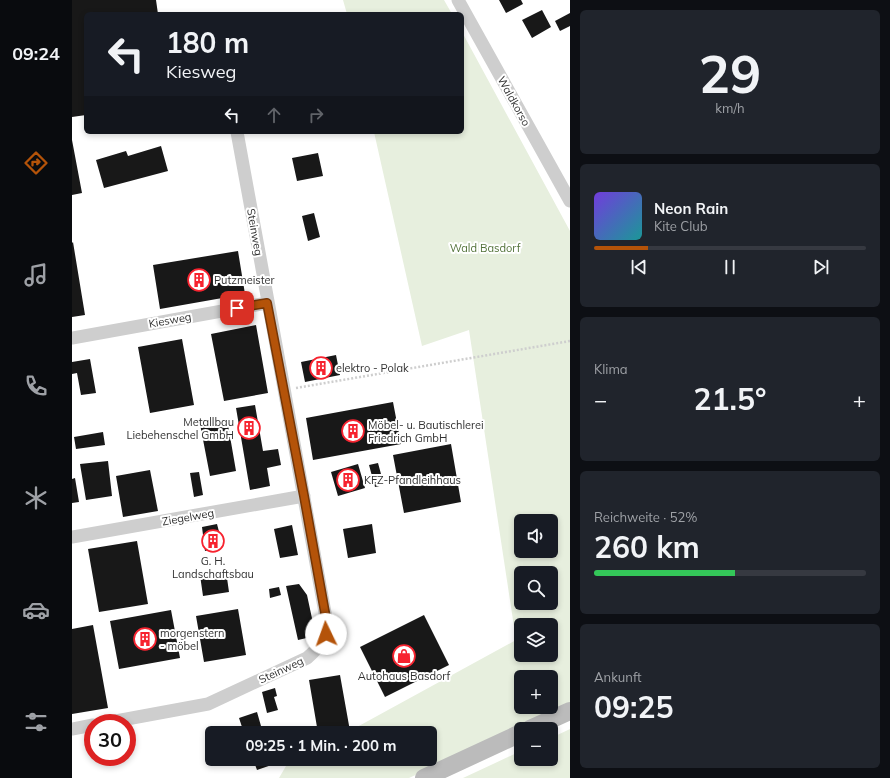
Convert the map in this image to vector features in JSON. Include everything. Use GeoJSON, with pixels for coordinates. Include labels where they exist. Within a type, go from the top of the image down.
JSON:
{"type":"FeatureCollection","features":[{"type":"Feature","properties":{"kind":"main road"},"geometry":{"type":"LineString","coordinates":[[546,722],[570,711]]}},
{"type":"Feature","properties":{"kind":"main road"},"geometry":{"type":"LineString","coordinates":[[424,778],[514,736]]}},
{"type":"Feature","properties":{"kind":"street","name":"Waldkorso"},"geometry":{"type":"LineString","coordinates":[[458,0],[570,201]]}},
{"type":"Feature","properties":{"kind":"street","name":"Steinweg"},"geometry":{"type":"LineString","coordinates":[[136,717],[208,704],[307,658],[318,648],[326,634],[326,618],[267,303],[237,134]]}},
{"type":"Feature","properties":{"kind":"street","name":"Kiesweg"},"geometry":{"type":"LineString","coordinates":[[72,338],[267,303]]}},
{"type":"Feature","properties":{"kind":"street","name":"Ziegelweg"},"geometry":{"type":"LineString","coordinates":[[72,537],[304,496]]}},
{"type":"Feature","properties":{"kind":"street"},"geometry":{"type":"LineString","coordinates":[[72,729],[84,727]]}},
{"type":"Feature","properties":{"kind":"path"},"geometry":{"type":"LineString","coordinates":[[284,390],[570,341]]}},
{"type":"Feature","properties":{"kind":"green space"},"geometry":{"type":"Polygon","coordinates":[[[343,0],[444,0],[451,12],[346,12],[343,0]]]}},
{"type":"Feature","properties":{"kind":"green space","name":"Wald Basdorf"},"geometry":{"type":"Polygon","coordinates":[[[464,36],[570,231],[570,704],[558,710],[558,670],[514,670],[514,714],[548,714],[531,722],[514,722],[514,730],[437,765],[437,726],[359,726],[514,641],[514,662],[558,662],[558,618],[514,618],[514,627],[469,330],[422,346],[374,134],[464,134],[464,36]]]}},
{"type":"Feature","properties":{"kind":"green space"},"geometry":{"type":"Polygon","coordinates":[[[570,729],[570,778],[463,778],[514,754],[514,766],[558,766],[558,735],[570,729]]]}},
{"type":"Feature","properties":{"kind":"green space","name":"Wald Basdorf"},"geometry":{"type":"Polygon","coordinates":[[[286,766],[435,766],[409,778],[279,778],[286,766]]]}},
{"type":"Feature","properties":{"kind":"building"},"geometry":{"type":"Polygon","coordinates":[[[72,0],[156,0],[158,12],[84,12],[84,115],[72,117],[72,0]]]}},
{"type":"Feature","properties":{"kind":"building"},"geometry":{"type":"Polygon","coordinates":[[[499,0],[521,0],[523,4],[506,13],[499,0]]]}},
{"type":"Feature","properties":{"kind":"building"},"geometry":{"type":"Polygon","coordinates":[[[542,10],[551,27],[532,38],[522,20],[542,10]]]}},
{"type":"Feature","properties":{"kind":"building"},"geometry":{"type":"Polygon","coordinates":[[[570,13],[570,26],[560,31],[555,21],[570,13]]]}},
{"type":"Feature","properties":{"kind":"building"},"geometry":{"type":"Polygon","coordinates":[[[72,140],[82,193],[72,195],[72,140]]]}},
{"type":"Feature","properties":{"kind":"building"},"geometry":{"type":"Polygon","coordinates":[[[161,146],[168,171],[104,188],[96,160],[126,151],[128,156],[161,146]]]}},
{"type":"Feature","properties":{"kind":"building"},"geometry":{"type":"Polygon","coordinates":[[[318,153],[323,176],[297,181],[292,158],[318,153]]]}},
{"type":"Feature","properties":{"kind":"building"},"geometry":{"type":"Polygon","coordinates":[[[314,213],[320,237],[308,241],[302,216],[314,213]]]}},
{"type":"Feature","properties":{"kind":"building"},"geometry":{"type":"Polygon","coordinates":[[[73,242],[85,315],[72,317],[72,243],[73,242]]]}},
{"type":"Feature","properties":{"kind":"building","name":"Putzmeister"},"geometry":{"type":"Polygon","coordinates":[[[238,251],[245,294],[160,309],[153,265],[238,251]]]}},
{"type":"Feature","properties":{"kind":"building"},"geometry":{"type":"Polygon","coordinates":[[[256,325],[268,393],[224,401],[211,334],[256,325]]]}},
{"type":"Feature","properties":{"kind":"building"},"geometry":{"type":"Polygon","coordinates":[[[182,339],[194,405],[150,413],[138,347],[182,339]]]}},
{"type":"Feature","properties":{"kind":"building","name":"elektro - Polak"},"geometry":{"type":"Polygon","coordinates":[[[336,355],[340,375],[305,382],[301,362],[336,355]]]}},
{"type":"Feature","properties":{"kind":"building"},"geometry":{"type":"Polygon","coordinates":[[[90,359],[96,393],[81,395],[77,373],[72,374],[72,362],[90,359]]]}},
{"type":"Feature","properties":{"kind":"building","name":"Möbel- u. Bautischlerei Friedrich GmbH"},"geometry":{"type":"Polygon","coordinates":[[[393,402],[401,444],[313,460],[306,418],[393,402]]]}},
{"type":"Feature","properties":{"kind":"building","name":"Metallbau Liebehenschel GmbH"},"geometry":{"type":"Polygon","coordinates":[[[255,405],[263,451],[278,449],[281,465],[267,468],[270,486],[250,490],[236,408],[255,405]]]}},
{"type":"Feature","properties":{"kind":"building"},"geometry":{"type":"Polygon","coordinates":[[[227,419],[236,471],[210,476],[200,424],[227,419]]]}},
{"type":"Feature","properties":{"kind":"building"},"geometry":{"type":"Polygon","coordinates":[[[103,432],[105,445],[76,449],[74,437],[103,432]]]}},
{"type":"Feature","properties":{"kind":"building"},"geometry":{"type":"Polygon","coordinates":[[[451,444],[461,502],[404,513],[393,455],[451,444]]]}},
{"type":"Feature","properties":{"kind":"building"},"geometry":{"type":"Polygon","coordinates":[[[108,461],[112,496],[86,500],[80,464],[108,461]]]}},
{"type":"Feature","properties":{"kind":"building"},"geometry":{"type":"Polygon","coordinates":[[[378,463],[384,485],[375,487],[369,465],[378,463]]]}},
{"type":"Feature","properties":{"kind":"building","name":"KFZ-Pfandleihhaus"},"geometry":{"type":"Polygon","coordinates":[[[358,464],[365,488],[338,496],[331,472],[358,464]]]}},
{"type":"Feature","properties":{"kind":"building"},"geometry":{"type":"Polygon","coordinates":[[[150,470],[158,511],[123,517],[116,476],[150,470]]]}},
{"type":"Feature","properties":{"kind":"building"},"geometry":{"type":"Polygon","coordinates":[[[199,472],[203,495],[194,497],[190,473],[199,472]]]}},
{"type":"Feature","properties":{"kind":"building"},"geometry":{"type":"Polygon","coordinates":[[[75,478],[79,502],[72,503],[72,479],[75,478]]]}},
{"type":"Feature","properties":{"kind":"building","name":"G. H. Landschaftsbau"},"geometry":{"type":"Polygon","coordinates":[[[217,524],[223,547],[205,551],[202,527],[217,524]]]}},
{"type":"Feature","properties":{"kind":"building"},"geometry":{"type":"Polygon","coordinates":[[[372,524],[376,553],[348,558],[343,529],[372,524]]]}},
{"type":"Feature","properties":{"kind":"building"},"geometry":{"type":"Polygon","coordinates":[[[292,525],[298,555],[280,558],[274,529],[292,525]]]}},
{"type":"Feature","properties":{"kind":"building"},"geometry":{"type":"Polygon","coordinates":[[[137,541],[148,604],[99,612],[88,549],[137,541]]]}},
{"type":"Feature","properties":{"kind":"building"},"geometry":{"type":"Polygon","coordinates":[[[226,571],[229,592],[203,596],[200,575],[226,571]]]}},
{"type":"Feature","properties":{"kind":"building"},"geometry":{"type":"Polygon","coordinates":[[[299,584],[307,595],[313,623],[311,637],[298,640],[286,586],[299,584]]]}},
{"type":"Feature","properties":{"kind":"building"},"geometry":{"type":"Polygon","coordinates":[[[279,587],[281,595],[270,598],[269,589],[279,587]]]}},
{"type":"Feature","properties":{"kind":"building"},"geometry":{"type":"Polygon","coordinates":[[[238,609],[246,655],[204,662],[196,616],[238,609]]]}},
{"type":"Feature","properties":{"kind":"building","name":"morgenstern - möbel"},"geometry":{"type":"Polygon","coordinates":[[[171,610],[180,658],[119,669],[110,621],[171,610]]]}},
{"type":"Feature","properties":{"kind":"building","name":"Autohaus Basdorf"},"geometry":{"type":"Polygon","coordinates":[[[424,615],[449,665],[385,697],[360,647],[424,615]]]}},
{"type":"Feature","properties":{"kind":"building"},"geometry":{"type":"Polygon","coordinates":[[[93,625],[108,708],[72,714],[72,629],[93,625]]]}},
{"type":"Feature","properties":{"kind":"building"},"geometry":{"type":"Polygon","coordinates":[[[340,675],[349,726],[317,726],[309,680],[340,675]]]}},
{"type":"Feature","properties":{"kind":"building"},"geometry":{"type":"Polygon","coordinates":[[[275,688],[277,696],[274,697],[278,710],[267,713],[262,692],[275,688]]]}},
{"type":"Feature","properties":{"kind":"building"},"geometry":{"type":"Polygon","coordinates":[[[257,712],[261,726],[242,726],[239,718],[257,712]]]}},
{"type":"Feature","properties":{"kind":"building"},"geometry":{"type":"Polygon","coordinates":[[[256,766],[269,766],[257,770],[256,766]]]}},
{"type":"Feature","properties":{"kind":"place","name":"Putzmeister"},"geometry":{"type":"Point","coordinates":[199,280]}},
{"type":"Feature","properties":{"kind":"place","name":"elektro - Polak"},"geometry":{"type":"Point","coordinates":[321,368]}},
{"type":"Feature","properties":{"kind":"place","name":"Metallbau Liebehenschel GmbH"},"geometry":{"type":"Point","coordinates":[249,428]}},
{"type":"Feature","properties":{"kind":"place","name":"Möbel- u. Bautischlerei Friedrich GmbH"},"geometry":{"type":"Point","coordinates":[353,431]}},
{"type":"Feature","properties":{"kind":"place","name":"KFZ-Pfandleihhaus"},"geometry":{"type":"Point","coordinates":[348,480]}},
{"type":"Feature","properties":{"kind":"place","name":"G. H. Landschaftsbau"},"geometry":{"type":"Point","coordinates":[213,541]}},
{"type":"Feature","properties":{"kind":"place","name":"morgenstern - möbel"},"geometry":{"type":"Point","coordinates":[145,639]}},
{"type":"Feature","properties":{"kind":"place","name":"Autohaus Basdorf"},"geometry":{"type":"Point","coordinates":[404,656]}},
{"type":"Feature","properties":{"kind":"route"},"geometry":{"type":"LineString","coordinates":[[237,308],[267,303],[326,618],[326,634]]}}]}
